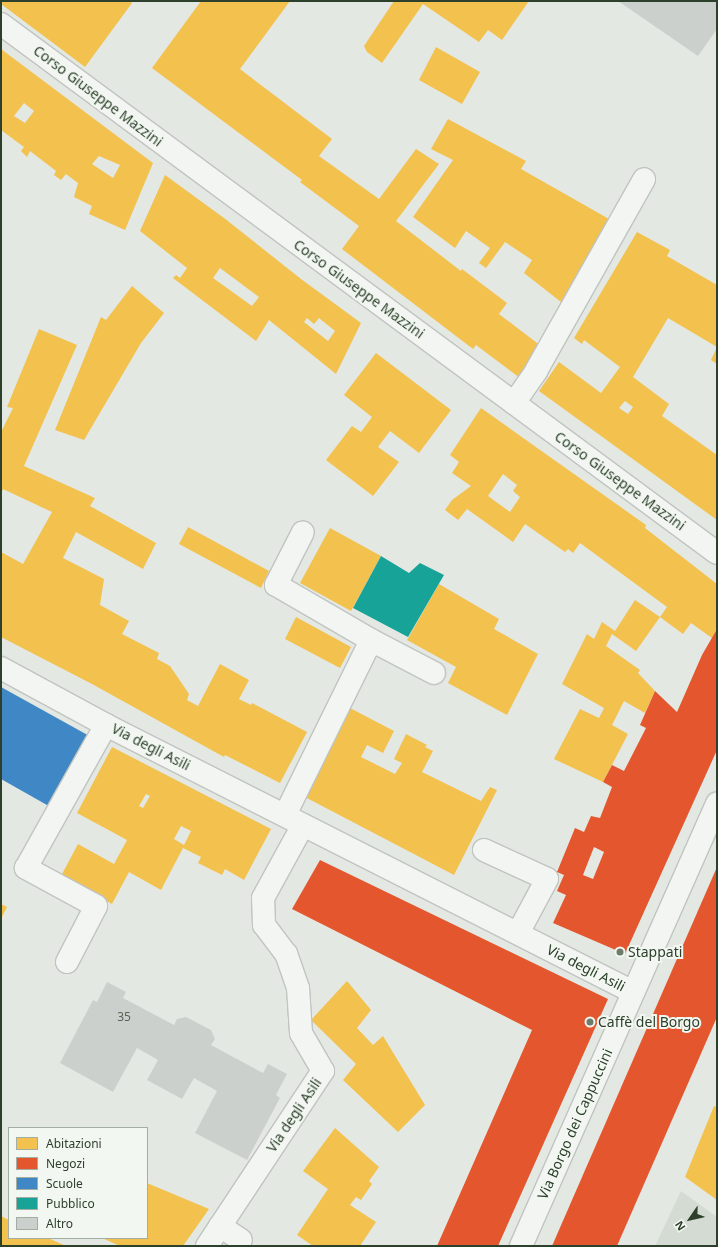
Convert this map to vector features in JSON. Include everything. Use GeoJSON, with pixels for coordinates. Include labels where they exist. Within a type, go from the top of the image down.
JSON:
{"type":"FeatureCollection","features":[{"type":"Feature","properties":{"kind":"street","name":"Corso Giuseppe Mazzini"},"geometry":{"type":"LineString","coordinates":[[1,24],[717,553]]}},
{"type":"Feature","properties":{"kind":"street"},"geometry":{"type":"LineString","coordinates":[[514,403],[536,371],[644,179]]}},
{"type":"Feature","properties":{"kind":"street"},"geometry":{"type":"LineString","coordinates":[[303,532],[276,585],[371,640],[434,673]]}},
{"type":"Feature","properties":{"kind":"street"},"geometry":{"type":"LineString","coordinates":[[294,820],[371,640]]}},
{"type":"Feature","properties":{"kind":"street","name":"Via degli Asili"},"geometry":{"type":"LineString","coordinates":[[1,668],[106,724],[633,992]]}},
{"type":"Feature","properties":{"kind":"street"},"geometry":{"type":"LineString","coordinates":[[67,962],[96,906],[26,868],[106,724]]}},
{"type":"Feature","properties":{"kind":"street","name":"Via Borgo dei Cappuccini"},"geometry":{"type":"LineString","coordinates":[[521,1246],[717,804]]}},
{"type":"Feature","properties":{"kind":"street","name":"Via degli Asili"},"geometry":{"type":"LineString","coordinates":[[207,1246],[323,1071],[301,1033],[298,988],[286,954],[264,925],[263,898],[294,820]]}},
{"type":"Feature","properties":{"kind":"street"},"geometry":{"type":"LineString","coordinates":[[484,850],[547,879],[518,934]]}},
{"type":"Feature","properties":{"kind":"street"},"geometry":{"type":"LineString","coordinates":[[220,1226],[241,1240]]}},
{"type":"Feature","properties":{"kind":"shaded area"},"geometry":{"type":"Polygon","coordinates":[[[681,1191],[717,1217],[717,1246],[655,1246],[681,1191]]]}},
{"type":"Feature","properties":{"kind":"building: Abitazioni"},"geometry":{"type":"Polygon","coordinates":[[[1,1],[129,1],[132,3],[85,67],[1,4],[1,1]]]}},
{"type":"Feature","properties":{"kind":"building: Abitazioni"},"geometry":{"type":"Polygon","coordinates":[[[201,1],[290,1],[240,69],[332,139],[319,156],[379,199],[416,149],[439,164],[396,221],[461,271],[462,269],[507,303],[499,314],[541,346],[520,378],[476,345],[473,349],[342,249],[359,226],[300,182],[302,180],[152,68],[201,1]]]}},
{"type":"Feature","properties":{"kind":"building: Abitazioni"},"geometry":{"type":"Polygon","coordinates":[[[394,1],[529,1],[502,40],[488,30],[479,42],[423,4],[382,63],[367,52],[364,46],[394,1]]]}},
{"type":"Feature","properties":{"kind":"building: Abitazioni"},"geometry":{"type":"Polygon","coordinates":[[[436,47],[480,72],[462,104],[419,80],[436,47]]]}},
{"type":"Feature","properties":{"kind":"building: Abitazioni"},"geometry":{"type":"Polygon","coordinates":[[[1,49],[153,163],[125,230],[89,214],[92,206],[74,197],[78,183],[66,174],[61,180],[54,175],[56,171],[30,151],[27,157],[21,151],[24,147],[1,130],[1,49]],[[24,103],[14,116],[25,123],[34,111],[24,103]],[[99,156],[92,164],[113,178],[120,165],[99,156]]]}},
{"type":"Feature","properties":{"kind":"building: Abitazioni"},"geometry":{"type":"Polygon","coordinates":[[[448,119],[526,161],[521,169],[609,219],[561,302],[524,273],[532,260],[505,242],[486,268],[479,263],[490,248],[466,231],[455,248],[413,217],[453,160],[431,149],[448,119]]]}},
{"type":"Feature","properties":{"kind":"building: Abitazioni"},"geometry":{"type":"Polygon","coordinates":[[[165,175],[224,218],[301,279],[361,323],[336,374],[269,320],[256,341],[173,278],[176,275],[180,278],[187,268],[140,231],[165,175]],[[220,268],[213,278],[252,306],[259,297],[220,268]],[[307,318],[304,322],[328,341],[335,331],[319,318],[314,324],[307,318]]]}},
{"type":"Feature","properties":{"kind":"building: Abitazioni"},"geometry":{"type":"Polygon","coordinates":[[[637,232],[670,250],[667,256],[717,285],[717,347],[668,318],[633,377],[669,404],[662,416],[717,455],[717,520],[539,391],[559,362],[601,393],[620,367],[584,340],[582,344],[574,338],[637,232]],[[625,401],[619,408],[628,414],[633,407],[625,401]]]}},
{"type":"Feature","properties":{"kind":"building: Abitazioni"},"geometry":{"type":"Polygon","coordinates":[[[132,286],[164,313],[141,343],[84,440],[55,430],[101,317],[106,320],[132,286]]]}},
{"type":"Feature","properties":{"kind":"building: Abitazioni"},"geometry":{"type":"Polygon","coordinates":[[[39,329],[77,345],[24,466],[95,498],[90,506],[156,543],[143,569],[76,532],[63,558],[104,579],[100,605],[129,621],[122,634],[159,653],[157,659],[170,666],[189,694],[187,700],[198,706],[220,664],[249,680],[239,699],[251,705],[252,703],[307,732],[280,783],[225,755],[224,757],[92,684],[1,637],[1,552],[23,564],[52,512],[3,489],[1,494],[1,432],[13,408],[7,407],[39,329]]]}},
{"type":"Feature","properties":{"kind":"building: Abitazioni"},"geometry":{"type":"Polygon","coordinates":[[[717,347],[717,364],[711,360],[717,347]]]}},
{"type":"Feature","properties":{"kind":"building: Abitazioni"},"geometry":{"type":"Polygon","coordinates":[[[376,353],[451,410],[419,453],[390,431],[378,447],[399,462],[373,496],[326,460],[352,426],[361,432],[372,417],[344,395],[376,353]]]}},
{"type":"Feature","properties":{"kind":"building: Abitazioni"},"geometry":{"type":"Polygon","coordinates":[[[481,408],[646,525],[645,528],[717,584],[717,629],[712,638],[691,623],[683,634],[660,617],[667,607],[580,543],[573,553],[568,549],[565,552],[525,524],[513,542],[467,509],[458,520],[445,510],[452,500],[471,486],[452,473],[459,462],[450,455],[481,408]],[[503,474],[488,496],[510,512],[520,497],[513,491],[517,485],[503,474]]]}},
{"type":"Feature","properties":{"kind":"building: Abitazioni"},"geometry":{"type":"Polygon","coordinates":[[[188,527],[269,571],[261,588],[179,544],[188,527]]]}},
{"type":"Feature","properties":{"kind":"building: Abitazioni"},"geometry":{"type":"Polygon","coordinates":[[[330,528],[381,556],[351,611],[300,583],[330,528]]]}},
{"type":"Feature","properties":{"kind":"building: Abitazioni"},"geometry":{"type":"Polygon","coordinates":[[[439,584],[499,619],[494,629],[538,654],[507,715],[448,683],[456,667],[407,640],[439,584]]]}},
{"type":"Feature","properties":{"kind":"building: Abitazioni"},"geometry":{"type":"Polygon","coordinates":[[[635,600],[660,617],[636,651],[612,634],[606,646],[640,670],[638,673],[655,691],[645,713],[624,701],[612,725],[628,734],[603,782],[554,759],[580,709],[599,718],[604,708],[562,684],[587,634],[594,639],[602,622],[615,631],[635,600]]]}},
{"type":"Feature","properties":{"kind":"building: Abitazioni"},"geometry":{"type":"Polygon","coordinates":[[[296,617],[351,647],[340,668],[285,639],[296,617]]]}},
{"type":"Feature","properties":{"kind":"building: Abitazioni"},"geometry":{"type":"Polygon","coordinates":[[[350,708],[394,731],[383,753],[367,745],[361,757],[395,774],[402,763],[394,759],[406,734],[427,745],[425,747],[433,751],[422,772],[481,801],[490,787],[497,790],[454,875],[303,796],[350,708]]]}},
{"type":"Feature","properties":{"kind":"building: Abitazioni"},"geometry":{"type":"Polygon","coordinates":[[[112,747],[271,829],[244,880],[225,869],[222,875],[198,863],[201,857],[183,848],[161,890],[129,872],[112,904],[61,876],[78,844],[114,864],[127,840],[77,813],[112,747]],[[146,794],[139,806],[143,808],[150,796],[146,794]],[[181,826],[174,839],[184,845],[191,831],[181,826]]]}},
{"type":"Feature","properties":{"kind":"building: Abitazioni"},"geometry":{"type":"Polygon","coordinates":[[[1,904],[7,907],[1,919],[1,904]]]}},
{"type":"Feature","properties":{"kind":"building: Abitazioni"},"geometry":{"type":"Polygon","coordinates":[[[347,981],[371,1010],[357,1028],[373,1045],[383,1036],[425,1105],[398,1132],[343,1080],[356,1064],[311,1020],[347,981]]]}},
{"type":"Feature","properties":{"kind":"building: Abitazioni"},"geometry":{"type":"Polygon","coordinates":[[[714,1106],[717,1107],[717,1200],[685,1177],[714,1106]]]}},
{"type":"Feature","properties":{"kind":"building: Abitazioni"},"geometry":{"type":"Polygon","coordinates":[[[335,1128],[379,1167],[369,1181],[372,1184],[361,1200],[356,1197],[350,1205],[376,1222],[360,1246],[313,1246],[297,1235],[328,1189],[303,1171],[335,1128]]]}},
{"type":"Feature","properties":{"kind":"building: Abitazioni"},"geometry":{"type":"Polygon","coordinates":[[[148,1183],[209,1209],[183,1246],[120,1246],[104,1239],[148,1239],[148,1183]]]}},
{"type":"Feature","properties":{"kind":"building: Abitazioni"},"geometry":{"type":"Polygon","coordinates":[[[1,1216],[8,1220],[8,1239],[50,1239],[66,1246],[1,1246],[1,1216]]]}},
{"type":"Feature","properties":{"kind":"building: Negozi"},"geometry":{"type":"Polygon","coordinates":[[[717,629],[717,750],[625,954],[553,923],[566,895],[557,891],[564,875],[557,872],[575,828],[584,832],[591,816],[600,818],[612,787],[603,782],[612,765],[624,771],[646,728],[640,725],[655,691],[677,712],[702,655],[717,629]],[[594,847],[583,875],[593,879],[604,852],[594,847]]]}},
{"type":"Feature","properties":{"kind":"building: Negozi"},"geometry":{"type":"Polygon","coordinates":[[[320,860],[608,999],[498,1246],[437,1246],[532,1030],[292,909],[320,860]]]}},
{"type":"Feature","properties":{"kind":"building: Negozi"},"geometry":{"type":"Polygon","coordinates":[[[717,867],[717,1017],[617,1246],[552,1246],[717,867]]]}},
{"type":"Feature","properties":{"kind":"building: Scuole"},"geometry":{"type":"Polygon","coordinates":[[[1,687],[93,738],[54,809],[1,779],[1,687]]]}},
{"type":"Feature","properties":{"kind":"building: Pubblico"},"geometry":{"type":"Polygon","coordinates":[[[381,556],[409,573],[420,563],[444,575],[408,637],[353,608],[381,556]]]}},
{"type":"Feature","properties":{"kind":"building: Altro"},"geometry":{"type":"Polygon","coordinates":[[[618,1],[717,1],[717,29],[698,56],[618,1]]]}},
{"type":"Feature","properties":{"kind":"building: Altro"},"geometry":{"type":"Polygon","coordinates":[[[107,982],[126,992],[123,998],[174,1025],[177,1019],[186,1017],[211,1030],[215,1039],[211,1045],[263,1073],[268,1064],[287,1074],[276,1095],[280,1098],[247,1160],[195,1133],[217,1091],[194,1078],[182,1099],[147,1080],[158,1060],[137,1048],[113,1092],[60,1063],[93,1000],[97,1002],[107,982]]]}},
{"type":"Feature","properties":{"kind":"place","name":"Stappati"},"geometry":{"type":"Point","coordinates":[620,952]}},
{"type":"Feature","properties":{"kind":"place","name":"Caffè del Borgo"},"geometry":{"type":"Point","coordinates":[590,1022]}}]}
